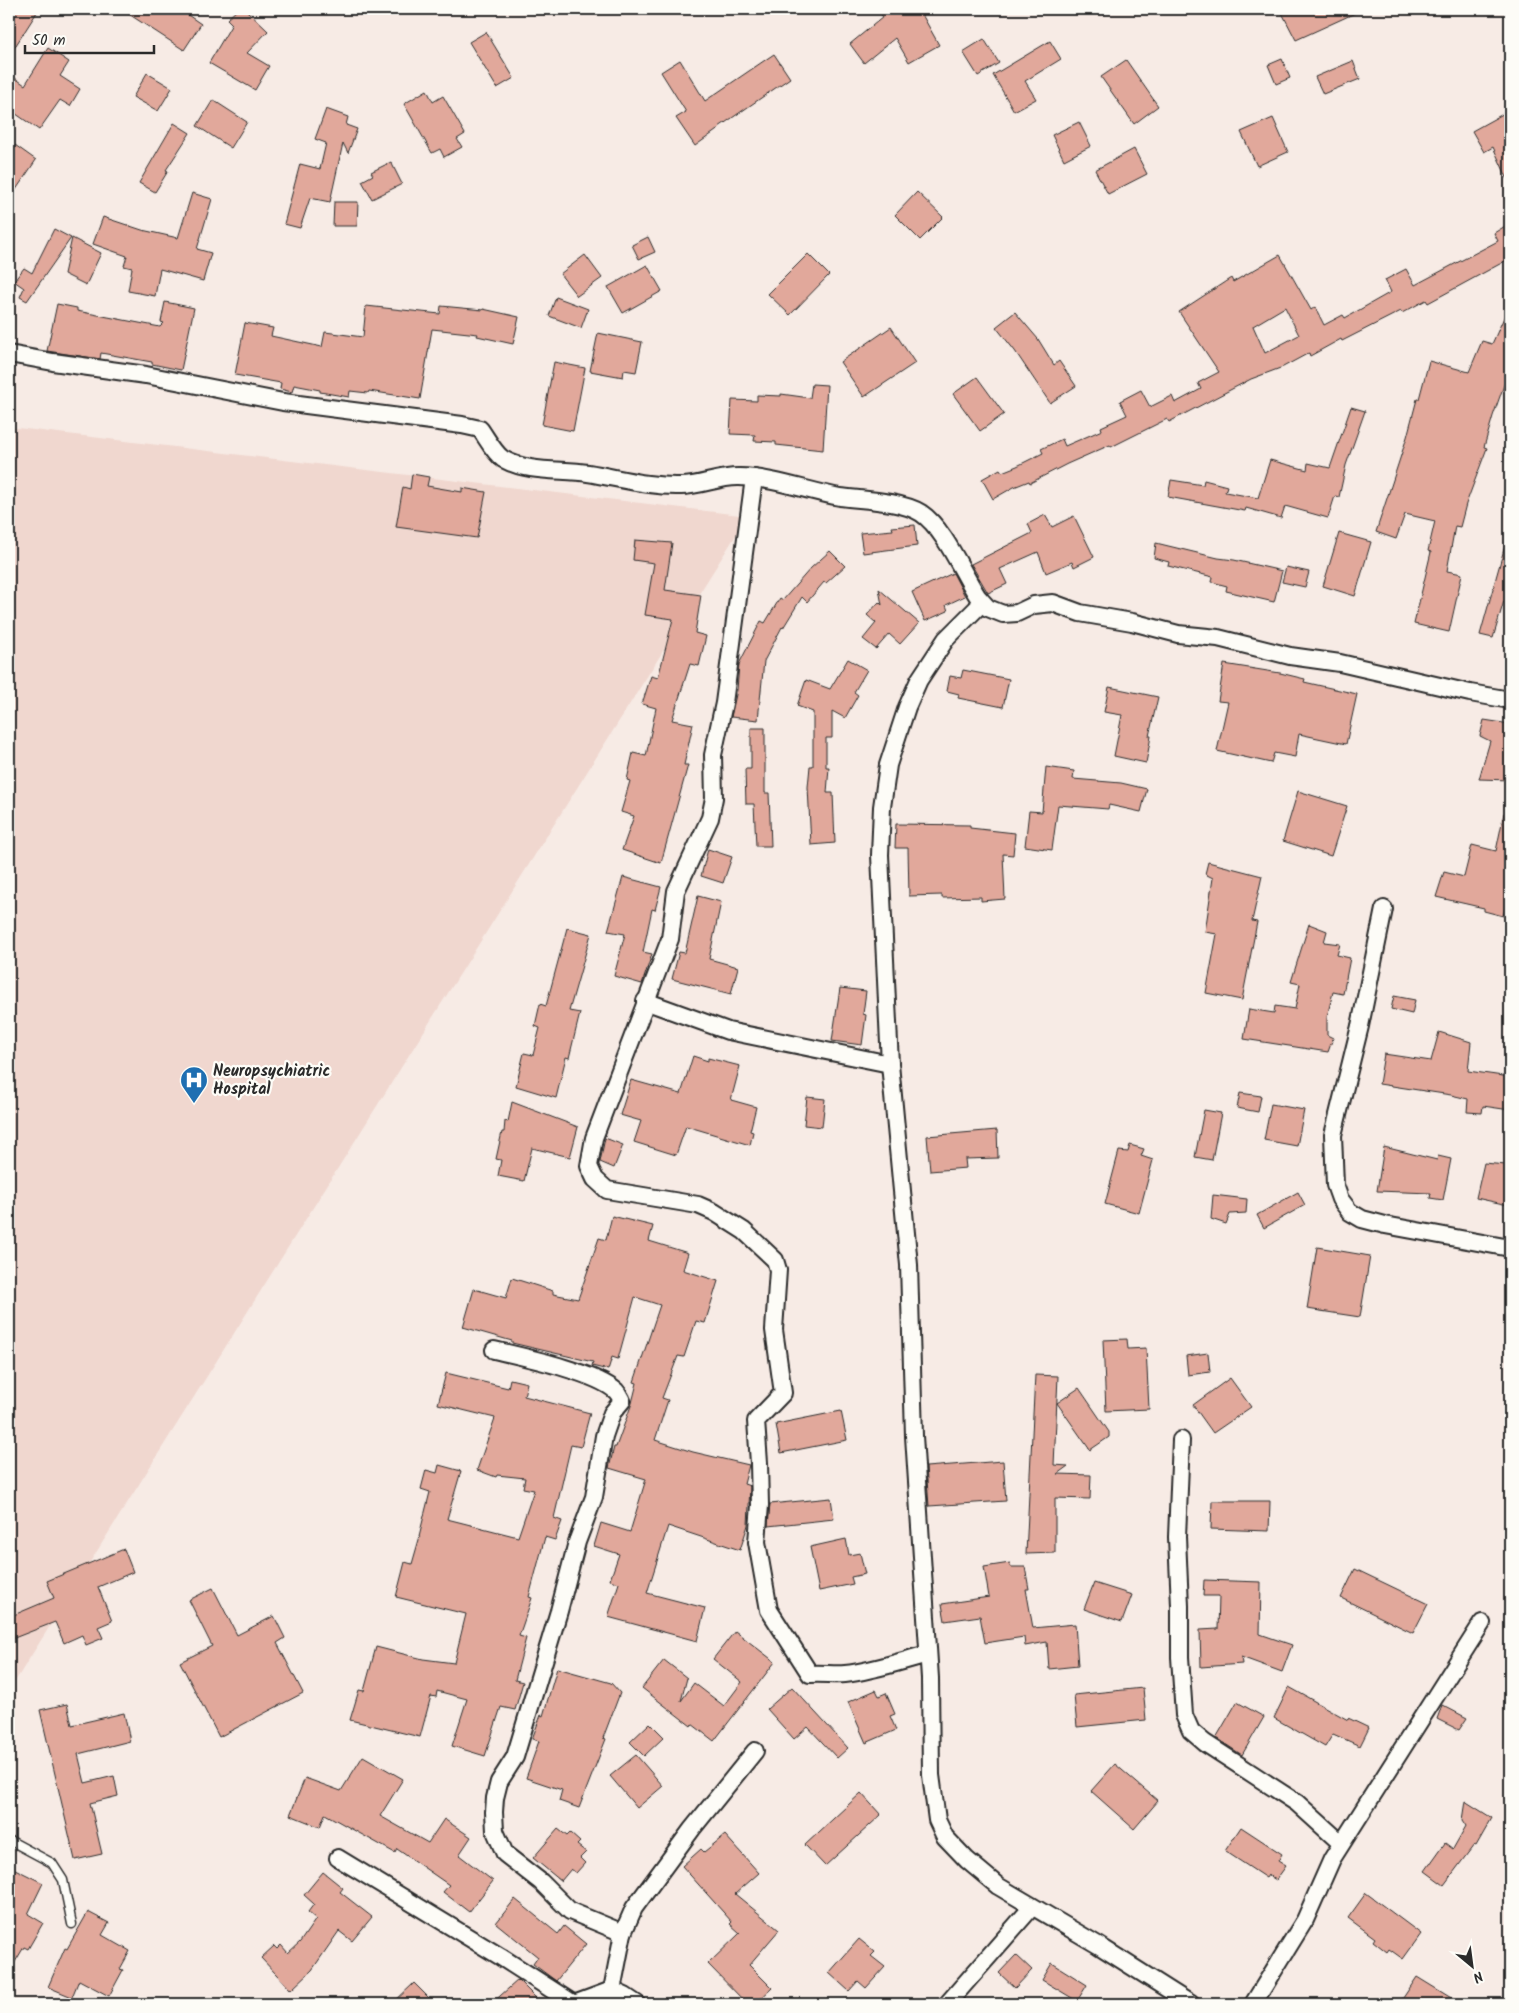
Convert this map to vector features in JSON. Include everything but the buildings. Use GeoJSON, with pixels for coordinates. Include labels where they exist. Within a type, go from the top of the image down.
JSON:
{"type":"FeatureCollection","features":[{"type":"Feature","properties":{"kind":"street"},"geometry":{"type":"LineString","coordinates":[[9,354],[146,375],[283,402],[462,425],[480,429],[500,457],[520,467],[588,473],[647,485],[693,485],[728,477],[754,478],[841,497],[878,501],[921,513],[937,528],[982,603],[996,612],[1010,615],[1034,605],[1053,603],[1080,613],[1132,622],[1178,634],[1218,638],[1290,656],[1340,663],[1470,693],[1510,700]]}},
{"type":"Feature","properties":{"kind":"street"},"geometry":{"type":"LineString","coordinates":[[754,478],[724,703],[713,754],[714,798],[710,818],[676,891],[670,939],[594,1138],[590,1166],[595,1180],[607,1190],[698,1205],[714,1212],[744,1231],[775,1260],[778,1270],[774,1330],[783,1393],[756,1421],[760,1505],[757,1542],[768,1610],[810,1674],[856,1672],[928,1654]]}},
{"type":"Feature","properties":{"kind":"street"},"geometry":{"type":"LineString","coordinates":[[982,603],[946,639],[919,680],[907,706],[888,765],[882,807],[880,855],[890,1064],[909,1265],[914,1436],[928,1654],[931,1775],[937,1820],[945,1837],[967,1860],[998,1886],[1191,2004]]}},
{"type":"Feature","properties":{"kind":"street"},"geometry":{"type":"LineString","coordinates":[[1384,909],[1360,1026],[1333,1135],[1335,1185],[1340,1200],[1350,1212],[1362,1219],[1384,1226],[1510,1248]]}},
{"type":"Feature","properties":{"kind":"street"},"geometry":{"type":"LineString","coordinates":[[645,1001],[728,1031],[890,1064]]}},
{"type":"Feature","properties":{"kind":"street"},"geometry":{"type":"LineString","coordinates":[[494,1350],[570,1371],[601,1382],[618,1393],[622,1401],[612,1413],[604,1436],[594,1497],[577,1542],[559,1611],[515,1757],[499,1782],[494,1812],[495,1831],[505,1854],[541,1882],[570,1911],[623,1933]]}},
{"type":"Feature","properties":{"kind":"street"},"geometry":{"type":"LineString","coordinates":[[1181,1440],[1177,1537],[1180,1657],[1184,1715],[1191,1731],[1204,1743],[1297,1803],[1342,1843]]}},
{"type":"Feature","properties":{"kind":"street"},"geometry":{"type":"LineString","coordinates":[[1253,2004],[1304,1920],[1332,1859],[1482,1623]]}},
{"type":"Feature","properties":{"kind":"street"},"geometry":{"type":"LineString","coordinates":[[601,2004],[612,1990],[623,1933],[634,1908],[692,1829],[755,1751]]}},
{"type":"Feature","properties":{"kind":"street"},"geometry":{"type":"LineString","coordinates":[[338,1858],[501,1957],[574,2004],[612,1990],[637,2004]]}},
{"type":"Feature","properties":{"kind":"street"},"geometry":{"type":"LineString","coordinates":[[947,2004],[1032,1907]]}},
{"type":"Feature","properties":{"kind":"lane"},"geometry":{"type":"LineString","coordinates":[[9,1840],[52,1863],[63,1880],[72,1924]]}},
{"type":"Feature","properties":{"kind":"shaded area","name":"Neuropsychiatric Hospital"},"geometry":{"type":"Polygon","coordinates":[[[9,427],[748,516],[9,1691],[9,427]]]}},
{"type":"Feature","properties":{"kind":"place","name":"Neuropsychiatric Hospital"},"geometry":{"type":"Point","coordinates":[194,1104]}}]}
